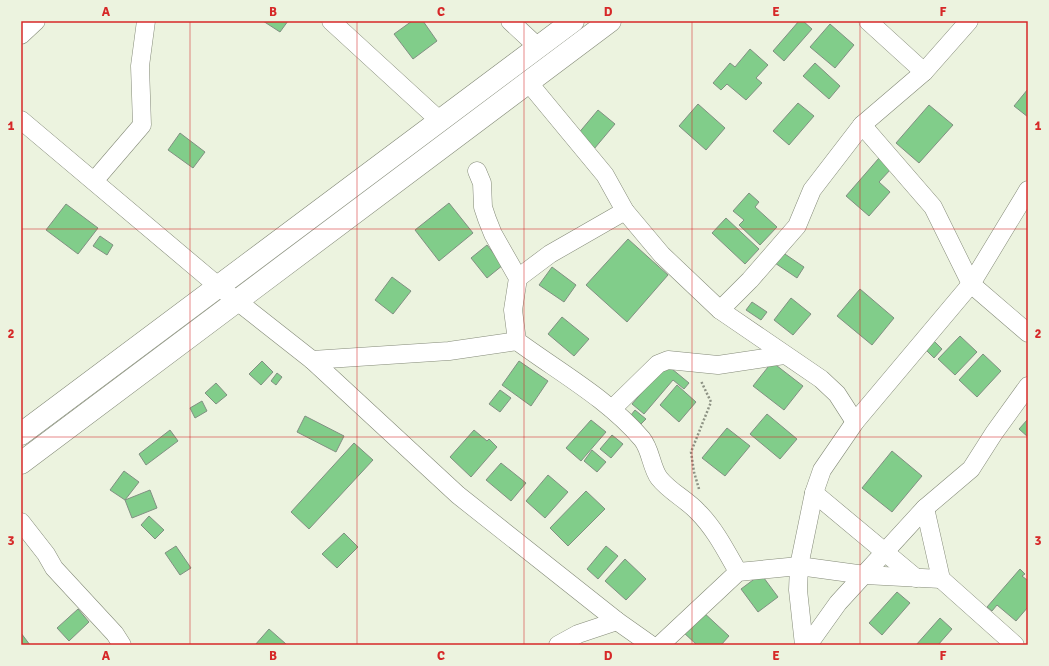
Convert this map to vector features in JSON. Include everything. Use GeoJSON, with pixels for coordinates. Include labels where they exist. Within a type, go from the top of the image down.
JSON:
{"type":"FeatureCollection","features":[{"type":"Feature","properties":{"kind":"main road"},"geometry":{"type":"LineString","coordinates":[[21,434],[573,21]]}},
{"type":"Feature","properties":{"kind":"main road"},"geometry":{"type":"LineString","coordinates":[[21,463],[610,21]]}},
{"type":"Feature","properties":{"kind":"street"},"geometry":{"type":"LineString","coordinates":[[21,36],[36,21]]}},
{"type":"Feature","properties":{"kind":"street"},"geometry":{"type":"LineString","coordinates":[[94,181],[142,125],[140,66],[146,21]]}},
{"type":"Feature","properties":{"kind":"street"},"geometry":{"type":"LineString","coordinates":[[331,21],[439,120]]}},
{"type":"Feature","properties":{"kind":"street"},"geometry":{"type":"LineString","coordinates":[[510,21],[538,47]]}},
{"type":"Feature","properties":{"kind":"street"},"geometry":{"type":"LineString","coordinates":[[868,21],[924,72]]}},
{"type":"Feature","properties":{"kind":"street"},"geometry":{"type":"LineString","coordinates":[[720,310],[750,280],[797,226],[814,185],[862,125],[924,72],[969,21]]}},
{"type":"Feature","properties":{"kind":"street"},"geometry":{"type":"LineString","coordinates":[[528,82],[605,175],[625,210],[662,255],[720,310],[821,379],[837,394],[855,422]]}},
{"type":"Feature","properties":{"kind":"street"},"geometry":{"type":"LineString","coordinates":[[21,120],[236,301],[312,360],[458,495],[617,621],[651,645]]}},
{"type":"Feature","properties":{"kind":"street"},"geometry":{"type":"LineString","coordinates":[[862,125],[933,207],[970,284],[1028,332]]}},
{"type":"Feature","properties":{"kind":"street"},"geometry":{"type":"LineString","coordinates":[[477,171],[482,183],[483,207],[486,219],[518,278],[513,310],[518,341]]}},
{"type":"Feature","properties":{"kind":"street"},"geometry":{"type":"LineString","coordinates":[[804,645],[798,590],[799,566],[814,493],[822,470],[855,422],[970,284],[1028,190]]}},
{"type":"Feature","properties":{"kind":"street"},"geometry":{"type":"LineString","coordinates":[[518,278],[550,254],[625,210]]}},
{"type":"Feature","properties":{"kind":"street"},"geometry":{"type":"LineString","coordinates":[[312,360],[449,351],[518,341],[612,410],[643,440],[649,450],[658,476],[670,490],[696,510],[710,526],[738,572]]}},
{"type":"Feature","properties":{"kind":"street"},"geometry":{"type":"LineString","coordinates":[[612,410],[658,364],[668,360],[718,365],[784,355]]}},
{"type":"Feature","properties":{"kind":"street"},"geometry":{"type":"LineString","coordinates":[[808,645],[838,603],[925,508],[971,469],[1028,386]]}},
{"type":"Feature","properties":{"kind":"street"},"geometry":{"type":"LineString","coordinates":[[814,493],[916,578]]}},
{"type":"Feature","properties":{"kind":"street"},"geometry":{"type":"LineString","coordinates":[[925,508],[940,579],[1015,645]]}},
{"type":"Feature","properties":{"kind":"street"},"geometry":{"type":"LineString","coordinates":[[21,522],[46,554],[54,568],[115,634],[122,645]]}},
{"type":"Feature","properties":{"kind":"street"},"geometry":{"type":"LineString","coordinates":[[660,645],[738,572],[799,566],[865,575],[940,579]]}},
{"type":"Feature","properties":{"kind":"street"},"geometry":{"type":"LineString","coordinates":[[558,645],[578,634],[617,621]]}},
{"type":"Feature","properties":{"kind":"path"},"geometry":{"type":"LineString","coordinates":[[698,374],[711,402],[691,452],[694,472],[701,495]]}},
{"type":"Feature","properties":{"kind":"building"},"geometry":{"type":"Polygon","coordinates":[[[263,21],[288,21],[280,32],[263,21]]]}},
{"type":"Feature","properties":{"kind":"building"},"geometry":{"type":"Polygon","coordinates":[[[412,21],[423,21],[437,41],[413,59],[394,34],[412,21]]]}},
{"type":"Feature","properties":{"kind":"building"},"geometry":{"type":"Polygon","coordinates":[[[799,21],[803,21],[812,29],[784,61],[773,51],[799,21]]]}},
{"type":"Feature","properties":{"kind":"building"},"geometry":{"type":"Polygon","coordinates":[[[830,24],[854,45],[835,68],[810,47],[830,24]]]}},
{"type":"Feature","properties":{"kind":"building"},"geometry":{"type":"Polygon","coordinates":[[[750,49],[768,65],[756,78],[762,83],[746,100],[727,84],[721,90],[713,83],[730,63],[735,67],[750,49]]]}},
{"type":"Feature","properties":{"kind":"building"},"geometry":{"type":"Polygon","coordinates":[[[815,63],[840,86],[829,99],[803,76],[815,63]]]}},
{"type":"Feature","properties":{"kind":"building"},"geometry":{"type":"Polygon","coordinates":[[[1028,89],[1028,117],[1014,106],[1028,89]]]}},
{"type":"Feature","properties":{"kind":"building"},"geometry":{"type":"Polygon","coordinates":[[[798,103],[814,116],[789,145],[773,131],[798,103]]]}},
{"type":"Feature","properties":{"kind":"building"},"geometry":{"type":"Polygon","coordinates":[[[698,104],[725,128],[706,150],[679,126],[698,104]]]}},
{"type":"Feature","properties":{"kind":"building"},"geometry":{"type":"Polygon","coordinates":[[[929,105],[953,125],[919,163],[896,143],[929,105]]]}},
{"type":"Feature","properties":{"kind":"building"},"geometry":{"type":"Polygon","coordinates":[[[598,110],[615,124],[594,149],[577,135],[598,110]]]}},
{"type":"Feature","properties":{"kind":"building"},"geometry":{"type":"Polygon","coordinates":[[[180,133],[205,152],[193,168],[168,150],[180,133]]]}},
{"type":"Feature","properties":{"kind":"building"},"geometry":{"type":"Polygon","coordinates":[[[879,158],[891,169],[879,182],[890,192],[869,216],[846,196],[879,158]]]}},
{"type":"Feature","properties":{"kind":"building"},"geometry":{"type":"Polygon","coordinates":[[[749,193],[759,202],[755,207],[777,227],[760,245],[739,225],[744,220],[733,211],[749,193]]]}},
{"type":"Feature","properties":{"kind":"building"},"geometry":{"type":"Polygon","coordinates":[[[449,203],[473,233],[439,261],[415,230],[449,203]]]}},
{"type":"Feature","properties":{"kind":"building"},"geometry":{"type":"Polygon","coordinates":[[[66,204],[98,228],[78,254],[46,230],[66,204]]]}},
{"type":"Feature","properties":{"kind":"building"},"geometry":{"type":"Polygon","coordinates":[[[726,218],[759,249],[745,264],[712,233],[726,218]]]}},
{"type":"Feature","properties":{"kind":"building"},"geometry":{"type":"Polygon","coordinates":[[[100,236],[113,245],[107,255],[93,246],[100,236]]]}},
{"type":"Feature","properties":{"kind":"building"},"geometry":{"type":"Polygon","coordinates":[[[628,239],[668,275],[627,322],[586,285],[628,239]]]}},
{"type":"Feature","properties":{"kind":"building"},"geometry":{"type":"Polygon","coordinates":[[[487,245],[503,265],[487,278],[471,258],[487,245]]]}},
{"type":"Feature","properties":{"kind":"building"},"geometry":{"type":"Polygon","coordinates":[[[779,250],[804,267],[797,278],[772,261],[779,250]]]}},
{"type":"Feature","properties":{"kind":"building"},"geometry":{"type":"Polygon","coordinates":[[[552,267],[576,285],[564,302],[539,285],[552,267]]]}},
{"type":"Feature","properties":{"kind":"building"},"geometry":{"type":"Polygon","coordinates":[[[392,277],[411,291],[393,314],[375,300],[392,277]]]}},
{"type":"Feature","properties":{"kind":"building"},"geometry":{"type":"Polygon","coordinates":[[[860,289],[894,318],[872,345],[837,316],[860,289]]]}},
{"type":"Feature","properties":{"kind":"building"},"geometry":{"type":"Polygon","coordinates":[[[791,298],[811,314],[793,335],[774,320],[791,298]]]}},
{"type":"Feature","properties":{"kind":"building"},"geometry":{"type":"Polygon","coordinates":[[[752,302],[767,312],[761,320],[746,310],[752,302]]]}},
{"type":"Feature","properties":{"kind":"building"},"geometry":{"type":"Polygon","coordinates":[[[562,317],[589,339],[574,356],[548,334],[562,317]]]}},
{"type":"Feature","properties":{"kind":"building"},"geometry":{"type":"Polygon","coordinates":[[[960,336],[977,352],[955,375],[938,359],[960,336]]]}},
{"type":"Feature","properties":{"kind":"building"},"geometry":{"type":"Polygon","coordinates":[[[930,337],[942,349],[934,358],[922,346],[930,337]]]}},
{"type":"Feature","properties":{"kind":"building"},"geometry":{"type":"Polygon","coordinates":[[[983,354],[1001,371],[977,397],[959,380],[983,354]]]}},
{"type":"Feature","properties":{"kind":"building"},"geometry":{"type":"Polygon","coordinates":[[[262,361],[273,372],[261,385],[249,374],[262,361]]]}},
{"type":"Feature","properties":{"kind":"building"},"geometry":{"type":"Polygon","coordinates":[[[519,361],[548,381],[531,406],[502,385],[519,361]]]}},
{"type":"Feature","properties":{"kind":"building"},"geometry":{"type":"Polygon","coordinates":[[[772,362],[803,386],[784,410],[753,386],[772,362]]]}},
{"type":"Feature","properties":{"kind":"building"},"geometry":{"type":"Polygon","coordinates":[[[666,364],[689,383],[684,389],[673,380],[644,414],[632,404],[666,364]]]}},
{"type":"Feature","properties":{"kind":"building"},"geometry":{"type":"Polygon","coordinates":[[[277,373],[282,377],[276,385],[271,381],[277,373]]]}},
{"type":"Feature","properties":{"kind":"building"},"geometry":{"type":"Polygon","coordinates":[[[216,383],[227,395],[216,404],[205,393],[216,383]]]}},
{"type":"Feature","properties":{"kind":"building"},"geometry":{"type":"Polygon","coordinates":[[[677,385],[696,402],[679,422],[660,405],[677,385]]]}},
{"type":"Feature","properties":{"kind":"building"},"geometry":{"type":"Polygon","coordinates":[[[500,390],[511,398],[500,412],[489,404],[500,390]]]}},
{"type":"Feature","properties":{"kind":"building"},"geometry":{"type":"Polygon","coordinates":[[[202,401],[207,411],[195,418],[190,408],[202,401]]]}},
{"type":"Feature","properties":{"kind":"building"},"geometry":{"type":"Polygon","coordinates":[[[635,410],[646,419],[641,424],[631,415],[635,410]]]}},
{"type":"Feature","properties":{"kind":"building"},"geometry":{"type":"Polygon","coordinates":[[[767,414],[797,439],[780,459],[750,434],[767,414]]]}},
{"type":"Feature","properties":{"kind":"building"},"geometry":{"type":"Polygon","coordinates":[[[305,416],[344,436],[336,452],[297,432],[305,416]]]}},
{"type":"Feature","properties":{"kind":"building"},"geometry":{"type":"Polygon","coordinates":[[[1028,419],[1028,437],[1019,429],[1028,419]]]}},
{"type":"Feature","properties":{"kind":"building"},"geometry":{"type":"Polygon","coordinates":[[[591,420],[606,432],[581,461],[566,448],[591,420]]]}},
{"type":"Feature","properties":{"kind":"building"},"geometry":{"type":"Polygon","coordinates":[[[727,428],[750,446],[725,476],[702,458],[727,428]]]}},
{"type":"Feature","properties":{"kind":"building"},"geometry":{"type":"Polygon","coordinates":[[[170,430],[178,441],[146,465],[139,454],[170,430]]]}},
{"type":"Feature","properties":{"kind":"building"},"geometry":{"type":"Polygon","coordinates":[[[474,430],[487,441],[489,439],[497,447],[471,477],[450,457],[474,430]]]}},
{"type":"Feature","properties":{"kind":"building"},"geometry":{"type":"Polygon","coordinates":[[[612,435],[623,444],[611,458],[600,449],[612,435]]]}},
{"type":"Feature","properties":{"kind":"building"},"geometry":{"type":"Polygon","coordinates":[[[354,443],[373,460],[309,529],[291,512],[354,443]]]}},
{"type":"Feature","properties":{"kind":"building"},"geometry":{"type":"Polygon","coordinates":[[[592,450],[606,462],[597,472],[584,461],[592,450]]]}},
{"type":"Feature","properties":{"kind":"building"},"geometry":{"type":"Polygon","coordinates":[[[892,451],[922,476],[892,512],[862,488],[892,451]]]}},
{"type":"Feature","properties":{"kind":"building"},"geometry":{"type":"Polygon","coordinates":[[[501,463],[526,483],[511,501],[486,480],[501,463]]]}},
{"type":"Feature","properties":{"kind":"building"},"geometry":{"type":"Polygon","coordinates":[[[124,471],[139,482],[125,500],[110,490],[124,471]]]}},
{"type":"Feature","properties":{"kind":"building"},"geometry":{"type":"Polygon","coordinates":[[[548,475],[568,492],[545,518],[526,501],[548,475]]]}},
{"type":"Feature","properties":{"kind":"building"},"geometry":{"type":"Polygon","coordinates":[[[150,490],[157,508],[132,518],[125,500],[150,490]]]}},
{"type":"Feature","properties":{"kind":"building"},"geometry":{"type":"Polygon","coordinates":[[[586,491],[605,509],[568,546],[550,528],[586,491]]]}},
{"type":"Feature","properties":{"kind":"building"},"geometry":{"type":"Polygon","coordinates":[[[149,516],[164,530],[155,539],[141,525],[149,516]]]}},
{"type":"Feature","properties":{"kind":"building"},"geometry":{"type":"Polygon","coordinates":[[[344,533],[358,547],[337,568],[322,554],[344,533]]]}},
{"type":"Feature","properties":{"kind":"building"},"geometry":{"type":"Polygon","coordinates":[[[176,546],[191,568],[180,575],[165,553],[176,546]]]}},
{"type":"Feature","properties":{"kind":"building"},"geometry":{"type":"Polygon","coordinates":[[[606,546],[618,556],[598,579],[587,569],[606,546]]]}},
{"type":"Feature","properties":{"kind":"building"},"geometry":{"type":"Polygon","coordinates":[[[625,559],[646,579],[626,600],[605,581],[625,559]]]}},
{"type":"Feature","properties":{"kind":"building"},"geometry":{"type":"Polygon","coordinates":[[[1020,569],[1025,574],[1022,576],[1027,580],[1028,578],[1028,607],[1016,621],[997,605],[992,611],[987,607],[1020,569]]]}},
{"type":"Feature","properties":{"kind":"building"},"geometry":{"type":"Polygon","coordinates":[[[761,574],[778,597],[758,612],[741,589],[761,574]]]}},
{"type":"Feature","properties":{"kind":"building"},"geometry":{"type":"Polygon","coordinates":[[[897,592],[910,603],[882,635],[869,623],[897,592]]]}},
{"type":"Feature","properties":{"kind":"building"},"geometry":{"type":"Polygon","coordinates":[[[78,609],[89,622],[69,641],[57,628],[78,609]]]}},
{"type":"Feature","properties":{"kind":"building"},"geometry":{"type":"Polygon","coordinates":[[[702,611],[729,636],[721,645],[697,645],[683,632],[702,611]]]}},
{"type":"Feature","properties":{"kind":"building"},"geometry":{"type":"Polygon","coordinates":[[[940,618],[952,629],[938,645],[916,645],[940,618]]]}},
{"type":"Feature","properties":{"kind":"building"},"geometry":{"type":"Polygon","coordinates":[[[269,629],[286,644],[286,645],[255,645],[269,629]]]}},
{"type":"Feature","properties":{"kind":"building"},"geometry":{"type":"Polygon","coordinates":[[[21,633],[30,645],[21,645],[21,633]]]}}]}
